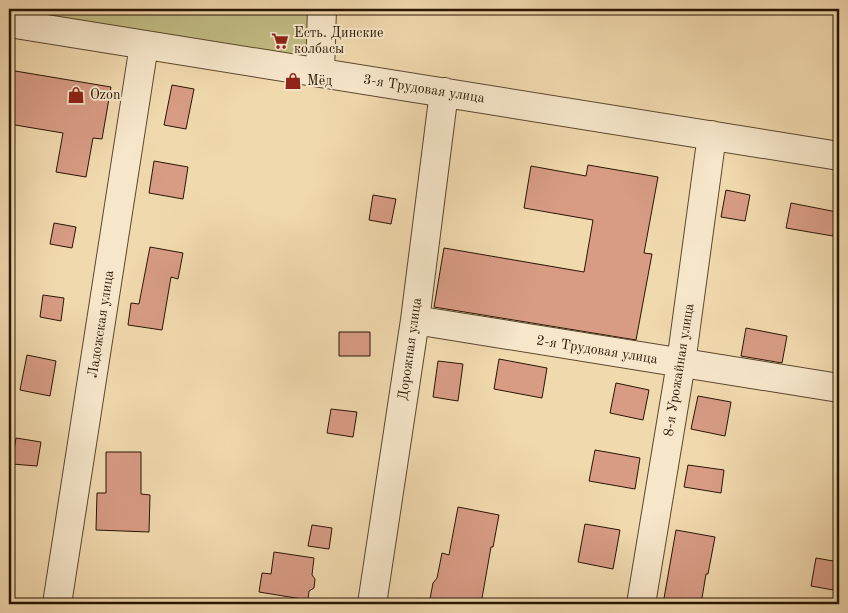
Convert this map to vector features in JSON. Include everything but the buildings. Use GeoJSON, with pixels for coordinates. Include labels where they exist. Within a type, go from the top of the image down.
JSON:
{"type":"FeatureCollection","features":[{"type":"Feature","properties":{"kind":"street"},"geometry":{"type":"LineString","coordinates":[[320,72],[322,9]]}},
{"type":"Feature","properties":{"kind":"street","name":"3-я Трудовая улица"},"geometry":{"type":"LineString","coordinates":[[9,23],[839,156]]}},
{"type":"Feature","properties":{"kind":"street","name":"Ладожская улица"},"geometry":{"type":"LineString","coordinates":[[57,604],[144,45]]}},
{"type":"Feature","properties":{"kind":"street","name":"Дорожная улица"},"geometry":{"type":"LineString","coordinates":[[372,604],[415,320],[444,92]]}},
{"type":"Feature","properties":{"kind":"street","name":"8-я Урожайная улица"},"geometry":{"type":"LineString","coordinates":[[641,604],[681,363],[712,135]]}},
{"type":"Feature","properties":{"kind":"street","name":"2-я Трудовая улица"},"geometry":{"type":"LineString","coordinates":[[415,320],[839,388]]}},
{"type":"Feature","properties":{"kind":"shaded area"},"geometry":{"type":"Polygon","coordinates":[[[9,9],[322,9],[320,72],[9,23],[9,9]]]}},
{"type":"Feature","properties":{"kind":"place","name":"Есть. Динские колбасы"},"geometry":{"type":"Point","coordinates":[280,41]}},
{"type":"Feature","properties":{"kind":"place","name":"Мёд"},"geometry":{"type":"Point","coordinates":[293,81]}},
{"type":"Feature","properties":{"kind":"place","name":"Ozon"},"geometry":{"type":"Point","coordinates":[76,95]}}]}
